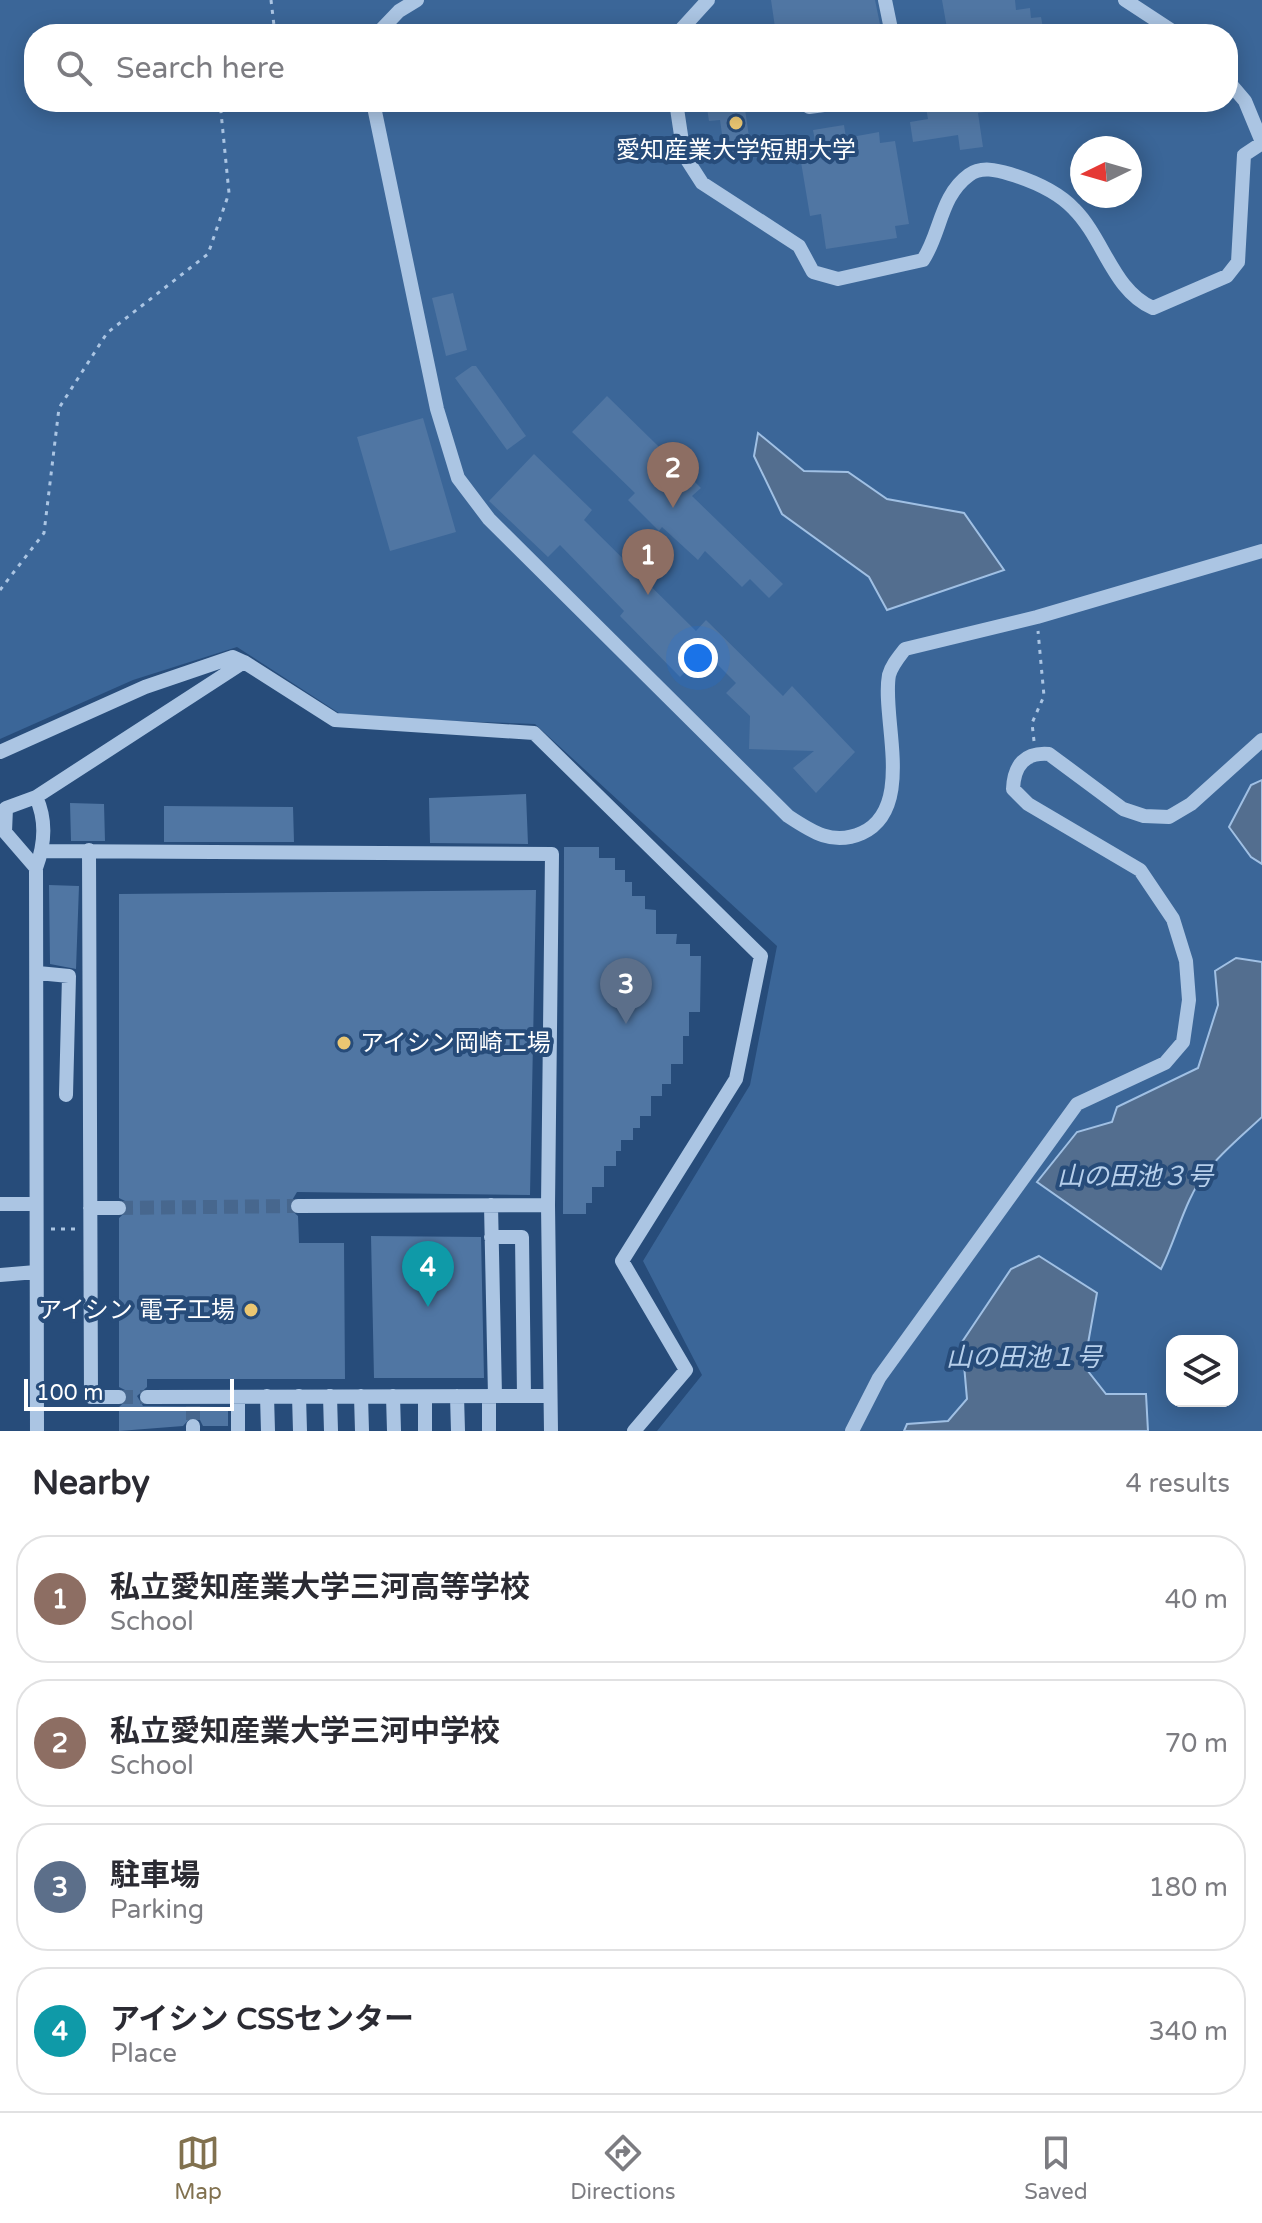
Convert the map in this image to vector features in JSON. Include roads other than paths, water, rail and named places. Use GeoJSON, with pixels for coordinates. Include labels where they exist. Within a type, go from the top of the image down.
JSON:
{"type":"FeatureCollection","features":[{"type":"Feature","properties":{"kind":"street"},"geometry":{"type":"LineString","coordinates":[[387,24],[399,11],[417,0]]}},
{"type":"Feature","properties":{"kind":"street"},"geometry":{"type":"LineString","coordinates":[[686,24],[708,0]]}},
{"type":"Feature","properties":{"kind":"street"},"geometry":{"type":"LineString","coordinates":[[885,0],[890,24]]}},
{"type":"Feature","properties":{"kind":"street"},"geometry":{"type":"LineString","coordinates":[[1125,0],[1162,24]]}},
{"type":"Feature","properties":{"kind":"street"},"geometry":{"type":"LineString","coordinates":[[678,112],[684,155],[702,183],[799,246],[813,272],[838,279],[923,260],[936,241],[939,216],[957,186],[971,172],[992,168],[1037,182],[1075,209],[1135,300],[1153,308],[1227,276],[1238,262],[1244,155],[1262,143],[1245,101],[1238,93]]}},
{"type":"Feature","properties":{"kind":"street"},"geometry":{"type":"LineString","coordinates":[[375,112],[437,409],[458,478],[489,519],[788,816],[816,834],[836,839],[868,830],[880,817],[889,794],[894,755],[889,678],[894,662],[905,649],[1037,617],[1262,551]]}},
{"type":"Feature","properties":{"kind":"street"},"geometry":{"type":"LineString","coordinates":[[0,752],[145,687],[233,657],[335,720],[534,733],[761,956],[736,1079],[622,1261],[686,1370],[634,1431]]}},
{"type":"Feature","properties":{"kind":"street"},"geometry":{"type":"LineString","coordinates":[[36,868],[2,833],[6,808],[36,797],[244,662]]}},
{"type":"Feature","properties":{"kind":"street"},"geometry":{"type":"LineString","coordinates":[[852,1431],[879,1378],[1077,1104],[1165,1063],[1183,1042],[1189,1000],[1186,961],[1173,919],[1140,870],[1028,804],[1013,789],[1014,774],[1023,759],[1035,753],[1049,754],[1123,809],[1144,816],[1169,817],[1191,804],[1262,740]]}},
{"type":"Feature","properties":{"kind":"street"},"geometry":{"type":"LineString","coordinates":[[36,797],[44,815],[42,851],[36,868],[37,1431]]}},
{"type":"Feature","properties":{"kind":"street"},"geometry":{"type":"LineString","coordinates":[[89,850],[91,1397],[119,1397]]}},
{"type":"Feature","properties":{"kind":"street"},"geometry":{"type":"LineString","coordinates":[[42,851],[552,854],[548,1205],[551,1431]]}},
{"type":"Feature","properties":{"kind":"street"},"geometry":{"type":"LineString","coordinates":[[38,973],[69,976],[66,1095]]}},
{"type":"Feature","properties":{"kind":"street"},"geometry":{"type":"LineString","coordinates":[[0,1204],[36,1204]]}},
{"type":"Feature","properties":{"kind":"street"},"geometry":{"type":"LineString","coordinates":[[489,1431],[492,1396],[491,1205]]}},
{"type":"Feature","properties":{"kind":"street"},"geometry":{"type":"LineString","coordinates":[[298,1206],[548,1205]]}},
{"type":"Feature","properties":{"kind":"street"},"geometry":{"type":"LineString","coordinates":[[90,1208],[119,1208]]}},
{"type":"Feature","properties":{"kind":"street"},"geometry":{"type":"LineString","coordinates":[[491,1237],[522,1237],[524,1396]]}},
{"type":"Feature","properties":{"kind":"street"},"geometry":{"type":"LineString","coordinates":[[0,1275],[36,1272]]}},
{"type":"Feature","properties":{"kind":"street"},"geometry":{"type":"LineString","coordinates":[[147,1397],[194,1401],[267,1396],[550,1396]]}},
{"type":"Feature","properties":{"kind":"street"},"geometry":{"type":"LineString","coordinates":[[267,1396],[268,1431]]}},
{"type":"Feature","properties":{"kind":"street"},"geometry":{"type":"LineString","coordinates":[[299,1396],[300,1431]]}},
{"type":"Feature","properties":{"kind":"street"},"geometry":{"type":"LineString","coordinates":[[330,1396],[331,1431]]}},
{"type":"Feature","properties":{"kind":"street"},"geometry":{"type":"LineString","coordinates":[[361,1396],[362,1431]]}},
{"type":"Feature","properties":{"kind":"street"},"geometry":{"type":"LineString","coordinates":[[393,1396],[394,1431]]}},
{"type":"Feature","properties":{"kind":"street"},"geometry":{"type":"LineString","coordinates":[[457,1396],[458,1431]]}},
{"type":"Feature","properties":{"kind":"street"},"geometry":{"type":"LineString","coordinates":[[238,1397],[238,1431]]}},
{"type":"Feature","properties":{"kind":"street"},"geometry":{"type":"LineString","coordinates":[[425,1397],[425,1431]]}},
{"type":"Feature","properties":{"kind":"water"},"geometry":{"type":"Polygon","coordinates":[[[758,433],[804,471],[848,472],[887,499],[964,513],[1004,570],[887,610],[869,577],[782,514],[754,456],[758,433]]]}},
{"type":"Feature","properties":{"kind":"water"},"geometry":{"type":"Polygon","coordinates":[[[1262,780],[1262,864],[1251,857],[1229,827],[1251,785],[1262,780]]]}},
{"type":"Feature","properties":{"kind":"water","name":"山の田池３号"},"geometry":{"type":"Polygon","coordinates":[[[1236,958],[1262,962],[1262,1117],[1199,1182],[1161,1269],[1037,1182],[1077,1132],[1112,1122],[1117,1107],[1198,1068],[1218,1005],[1215,971],[1236,958]]]}},
{"type":"Feature","properties":{"kind":"water","name":"山の田池１号"},"geometry":{"type":"Polygon","coordinates":[[[1039,1256],[1097,1293],[1084,1366],[1106,1394],[1146,1394],[1148,1431],[904,1431],[907,1424],[948,1421],[967,1399],[962,1342],[1011,1269],[1039,1256]]]}},
{"type":"Feature","properties":{"kind":"tunnel"},"geometry":{"type":"LineString","coordinates":[[119,1208],[298,1206]]}},
{"type":"Feature","properties":{"kind":"tunnel"},"geometry":{"type":"LineString","coordinates":[[119,1397],[147,1397]]}},
{"type":"Feature","properties":{"kind":"tunnel"},"geometry":{"type":"LineString","coordinates":[[193,1406],[193,1426]]}},
{"type":"Feature","properties":{"kind":"place","name":"愛知産業大学短期大学"},"geometry":{"type":"Point","coordinates":[736,123]}},
{"type":"Feature","properties":{"kind":"place","name":"私立愛知産業大学三河中学校"},"geometry":{"type":"Point","coordinates":[673,508]}},
{"type":"Feature","properties":{"kind":"place","name":"私立愛知産業大学三河高等学校"},"geometry":{"type":"Point","coordinates":[648,595]}},
{"type":"Feature","properties":{"kind":"place","name":"駐車場"},"geometry":{"type":"Point","coordinates":[626,1024]}},
{"type":"Feature","properties":{"kind":"place","name":"アイシン岡崎工場"},"geometry":{"type":"Point","coordinates":[344,1043]}},
{"type":"Feature","properties":{"kind":"place","name":"アイシン CSSセンター"},"geometry":{"type":"Point","coordinates":[428,1307]}},
{"type":"Feature","properties":{"kind":"place","name":"アイシン 電子工場"},"geometry":{"type":"Point","coordinates":[251,1310]}}]}
